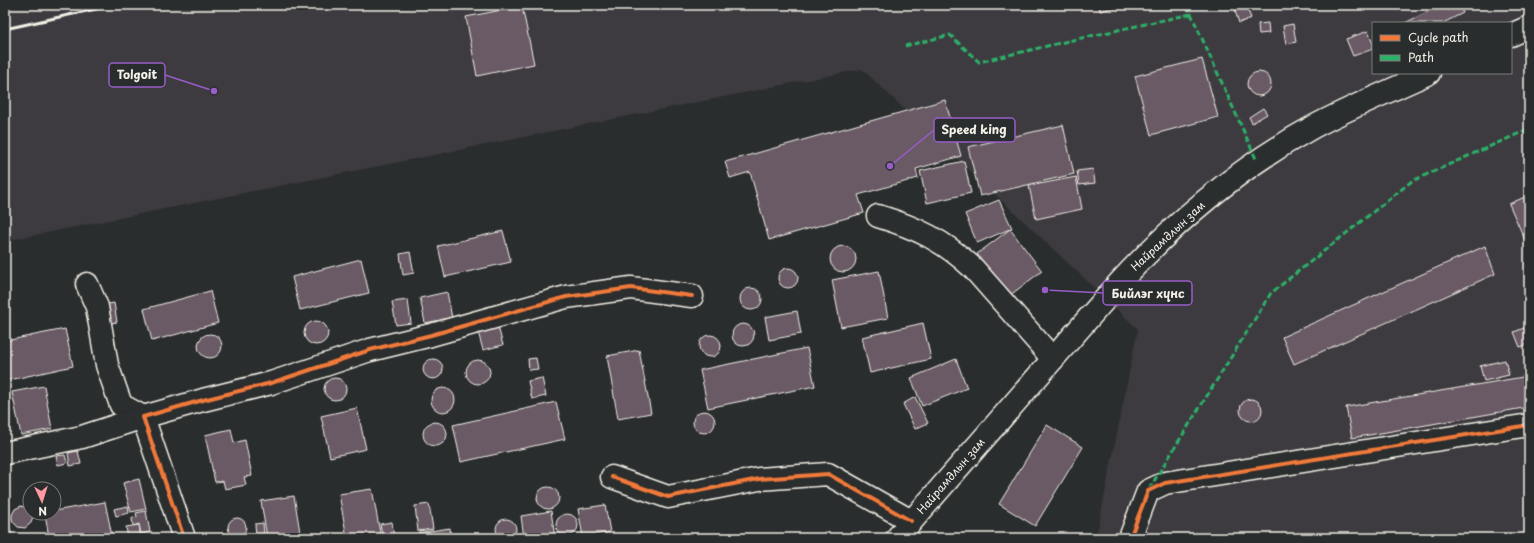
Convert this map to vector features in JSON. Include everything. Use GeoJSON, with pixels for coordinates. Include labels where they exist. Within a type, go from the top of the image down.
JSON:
{"type":"FeatureCollection","features":[{"type":"Feature","properties":{"kind":"street"},"geometry":{"type":"LineString","coordinates":[[1512,35],[1529,27]]}},
{"type":"Feature","properties":{"kind":"street","name":"Найрамдлын зам"},"geometry":{"type":"LineString","coordinates":[[897,538],[1141,259],[1188,214],[1257,161],[1313,127],[1427,74]]}},
{"type":"Feature","properties":{"kind":"street"},"geometry":{"type":"LineString","coordinates":[[878,216],[928,234],[959,255],[974,268],[1053,359]]}},
{"type":"Feature","properties":{"kind":"street"},"geometry":{"type":"LineString","coordinates":[[87,284],[97,307],[107,365],[120,405],[143,417],[184,538]]}},
{"type":"Feature","properties":{"kind":"street"},"geometry":{"type":"LineString","coordinates":[[5,453],[82,437],[143,417],[271,383],[370,350],[431,335],[566,297],[631,288],[692,296]]}},
{"type":"Feature","properties":{"kind":"street"},"geometry":{"type":"LineString","coordinates":[[1130,538],[1148,491],[1165,483],[1529,425]]}},
{"type":"Feature","properties":{"kind":"street"},"geometry":{"type":"LineString","coordinates":[[612,477],[668,497],[759,479],[828,474],[911,521]]}},
{"type":"Feature","properties":{"kind":"shaded area"},"geometry":{"type":"Polygon","coordinates":[[[5,5],[1529,5],[1529,538],[1096,538],[1138,329],[862,69],[5,241],[5,5]]]}},
{"type":"Feature","properties":{"kind":"building"},"geometry":{"type":"Polygon","coordinates":[[[1099,5],[1125,5],[1100,11],[1099,5]]]}},
{"type":"Feature","properties":{"kind":"building"},"geometry":{"type":"Polygon","coordinates":[[[1441,5],[1459,5],[1463,13],[1445,22],[1407,22],[1441,5]]]}},
{"type":"Feature","properties":{"kind":"building"},"geometry":{"type":"Polygon","coordinates":[[[522,6],[534,64],[477,76],[466,17],[522,6]]]}},
{"type":"Feature","properties":{"kind":"building"},"geometry":{"type":"Polygon","coordinates":[[[1246,6],[1251,18],[1239,23],[1235,11],[1246,6]]]}},
{"type":"Feature","properties":{"kind":"building"},"geometry":{"type":"Polygon","coordinates":[[[1268,23],[1269,33],[1259,34],[1258,24],[1268,23]]]}},
{"type":"Feature","properties":{"kind":"building"},"geometry":{"type":"Polygon","coordinates":[[[1293,24],[1296,42],[1286,44],[1283,26],[1293,24]]]}},
{"type":"Feature","properties":{"kind":"building"},"geometry":{"type":"Polygon","coordinates":[[[1368,31],[1372,41],[1372,49],[1353,56],[1346,39],[1368,31]]]}},
{"type":"Feature","properties":{"kind":"building"},"geometry":{"type":"Polygon","coordinates":[[[1202,59],[1218,117],[1151,135],[1135,76],[1202,59]]]}},
{"type":"Feature","properties":{"kind":"building"},"geometry":{"type":"Polygon","coordinates":[[[1259,72],[1267,76],[1271,84],[1267,92],[1259,96],[1251,92],[1247,84],[1251,76],[1259,72]]]}},
{"type":"Feature","properties":{"kind":"building"},"geometry":{"type":"Polygon","coordinates":[[[945,100],[961,156],[916,169],[918,178],[858,195],[864,213],[769,240],[750,172],[730,178],[725,162],[945,100]]]}},
{"type":"Feature","properties":{"kind":"building"},"geometry":{"type":"Polygon","coordinates":[[[1263,108],[1267,114],[1252,123],[1249,117],[1263,108]]]}},
{"type":"Feature","properties":{"kind":"building"},"geometry":{"type":"Polygon","coordinates":[[[1063,125],[1074,174],[980,196],[968,147],[1063,125]]]}},
{"type":"Feature","properties":{"kind":"building"},"geometry":{"type":"Polygon","coordinates":[[[964,161],[971,193],[927,203],[920,171],[964,161]]]}},
{"type":"Feature","properties":{"kind":"building"},"geometry":{"type":"Polygon","coordinates":[[[1093,169],[1095,183],[1079,185],[1077,171],[1093,169]]]}},
{"type":"Feature","properties":{"kind":"building"},"geometry":{"type":"Polygon","coordinates":[[[1076,177],[1082,209],[1036,219],[1029,186],[1076,177]]]}},
{"type":"Feature","properties":{"kind":"building"},"geometry":{"type":"Polygon","coordinates":[[[1527,196],[1529,199],[1529,249],[1509,204],[1527,196]]]}},
{"type":"Feature","properties":{"kind":"building"},"geometry":{"type":"Polygon","coordinates":[[[999,200],[1012,228],[977,243],[965,214],[999,200]]]}},
{"type":"Feature","properties":{"kind":"building"},"geometry":{"type":"Polygon","coordinates":[[[1010,229],[1042,271],[1009,296],[977,254],[1010,229]]]}},
{"type":"Feature","properties":{"kind":"building"},"geometry":{"type":"Polygon","coordinates":[[[503,231],[511,262],[445,277],[438,246],[503,231]]]}},
{"type":"Feature","properties":{"kind":"building"},"geometry":{"type":"Polygon","coordinates":[[[843,246],[852,250],[856,259],[852,268],[843,272],[834,268],[830,259],[834,250],[843,246]]]}},
{"type":"Feature","properties":{"kind":"building"},"geometry":{"type":"Polygon","coordinates":[[[1485,246],[1495,274],[1294,364],[1282,337],[1485,246]]]}},
{"type":"Feature","properties":{"kind":"building"},"geometry":{"type":"Polygon","coordinates":[[[410,252],[414,273],[403,275],[400,254],[410,252]]]}},
{"type":"Feature","properties":{"kind":"building"},"geometry":{"type":"Polygon","coordinates":[[[361,259],[369,293],[300,310],[292,277],[361,259]]]}},
{"type":"Feature","properties":{"kind":"building"},"geometry":{"type":"Polygon","coordinates":[[[788,268],[795,271],[798,278],[795,285],[788,288],[781,285],[778,278],[781,271],[788,268]]]}},
{"type":"Feature","properties":{"kind":"building"},"geometry":{"type":"Polygon","coordinates":[[[879,271],[888,318],[841,327],[832,280],[879,271]]]}},
{"type":"Feature","properties":{"kind":"building"},"geometry":{"type":"Polygon","coordinates":[[[751,288],[755,289],[761,295],[761,303],[755,309],[751,310],[747,309],[741,303],[740,299],[741,295],[747,289],[751,288]]]}},
{"type":"Feature","properties":{"kind":"building"},"geometry":{"type":"Polygon","coordinates":[[[210,291],[218,323],[152,341],[144,309],[210,291]]]}},
{"type":"Feature","properties":{"kind":"building"},"geometry":{"type":"Polygon","coordinates":[[[447,292],[452,318],[425,323],[420,298],[447,292]]]}},
{"type":"Feature","properties":{"kind":"building"},"geometry":{"type":"Polygon","coordinates":[[[408,300],[411,323],[396,325],[392,302],[408,300]]]}},
{"type":"Feature","properties":{"kind":"building"},"geometry":{"type":"Polygon","coordinates":[[[114,303],[117,322],[106,324],[102,305],[114,303]]]}},
{"type":"Feature","properties":{"kind":"building"},"geometry":{"type":"Polygon","coordinates":[[[797,311],[801,334],[769,340],[765,317],[797,311]]]}},
{"type":"Feature","properties":{"kind":"building"},"geometry":{"type":"Polygon","coordinates":[[[316,321],[324,325],[328,333],[324,341],[316,345],[308,341],[304,333],[308,325],[316,321]]]}},
{"type":"Feature","properties":{"kind":"building"},"geometry":{"type":"Polygon","coordinates":[[[923,323],[931,359],[870,373],[862,337],[923,323]]]}},
{"type":"Feature","properties":{"kind":"building"},"geometry":{"type":"Polygon","coordinates":[[[743,324],[747,325],[753,331],[753,339],[747,345],[743,346],[739,345],[733,339],[732,335],[733,331],[739,325],[743,324]]]}},
{"type":"Feature","properties":{"kind":"building"},"geometry":{"type":"Polygon","coordinates":[[[1529,326],[1529,344],[1520,347],[1514,332],[1529,326]]]}},
{"type":"Feature","properties":{"kind":"building"},"geometry":{"type":"Polygon","coordinates":[[[498,327],[503,345],[483,350],[478,332],[498,327]]]}},
{"type":"Feature","properties":{"kind":"building"},"geometry":{"type":"Polygon","coordinates":[[[65,329],[73,366],[5,381],[5,341],[65,329]]]}},
{"type":"Feature","properties":{"kind":"building"},"geometry":{"type":"Polygon","coordinates":[[[210,334],[218,338],[222,346],[218,354],[210,358],[202,354],[198,346],[202,338],[210,334]]]}},
{"type":"Feature","properties":{"kind":"building"},"geometry":{"type":"Polygon","coordinates":[[[710,335],[714,336],[720,342],[720,350],[714,356],[710,357],[706,356],[700,350],[699,346],[700,342],[706,336],[710,335]]]}},
{"type":"Feature","properties":{"kind":"building"},"geometry":{"type":"Polygon","coordinates":[[[807,348],[815,386],[708,408],[700,370],[807,348]]]}},
{"type":"Feature","properties":{"kind":"building"},"geometry":{"type":"Polygon","coordinates":[[[639,350],[651,413],[618,419],[607,356],[639,350]]]}},
{"type":"Feature","properties":{"kind":"building"},"geometry":{"type":"Polygon","coordinates":[[[536,358],[538,369],[529,370],[528,359],[536,358]]]}},
{"type":"Feature","properties":{"kind":"building"},"geometry":{"type":"Polygon","coordinates":[[[433,359],[440,362],[443,369],[440,376],[433,379],[426,376],[423,369],[426,362],[433,359]]]}},
{"type":"Feature","properties":{"kind":"building"},"geometry":{"type":"Polygon","coordinates":[[[956,359],[967,388],[922,406],[911,378],[956,359]]]}},
{"type":"Feature","properties":{"kind":"building"},"geometry":{"type":"Polygon","coordinates":[[[478,360],[486,364],[490,372],[486,380],[478,384],[470,380],[466,372],[470,364],[478,360]]]}},
{"type":"Feature","properties":{"kind":"building"},"geometry":{"type":"Polygon","coordinates":[[[1505,360],[1509,375],[1484,381],[1480,366],[1505,360]]]}},
{"type":"Feature","properties":{"kind":"building"},"geometry":{"type":"Polygon","coordinates":[[[1529,376],[1529,407],[1352,438],[1346,407],[1529,376]]]}},
{"type":"Feature","properties":{"kind":"building"},"geometry":{"type":"Polygon","coordinates":[[[335,378],[343,381],[346,389],[343,397],[335,400],[327,397],[324,389],[327,381],[335,378]]]}},
{"type":"Feature","properties":{"kind":"building"},"geometry":{"type":"Polygon","coordinates":[[[542,378],[546,396],[532,399],[528,381],[542,378]]]}},
{"type":"Feature","properties":{"kind":"building"},"geometry":{"type":"Polygon","coordinates":[[[44,386],[52,429],[21,435],[12,392],[44,386]]]}},
{"type":"Feature","properties":{"kind":"building"},"geometry":{"type":"Polygon","coordinates":[[[443,388],[451,392],[455,400],[451,408],[443,412],[435,408],[431,400],[435,392],[443,388]]]}},
{"type":"Feature","properties":{"kind":"building"},"geometry":{"type":"Polygon","coordinates":[[[915,397],[928,423],[915,429],[903,404],[915,397]]]}},
{"type":"Feature","properties":{"kind":"building"},"geometry":{"type":"Polygon","coordinates":[[[1251,399],[1255,400],[1261,406],[1261,414],[1255,420],[1251,421],[1247,420],[1241,414],[1240,410],[1241,406],[1247,400],[1251,399]]]}},
{"type":"Feature","properties":{"kind":"building"},"geometry":{"type":"Polygon","coordinates":[[[556,402],[565,439],[461,462],[453,425],[556,402]]]}},
{"type":"Feature","properties":{"kind":"building"},"geometry":{"type":"Polygon","coordinates":[[[357,408],[366,449],[330,457],[321,416],[357,408]]]}},
{"type":"Feature","properties":{"kind":"building"},"geometry":{"type":"Polygon","coordinates":[[[704,411],[708,412],[714,418],[714,426],[708,432],[704,433],[700,432],[694,426],[693,422],[694,418],[700,412],[704,411]]]}},
{"type":"Feature","properties":{"kind":"building"},"geometry":{"type":"Polygon","coordinates":[[[435,422],[443,426],[447,434],[443,442],[435,446],[427,442],[423,434],[427,426],[435,422]]]}},
{"type":"Feature","properties":{"kind":"building"},"geometry":{"type":"Polygon","coordinates":[[[1047,425],[1083,447],[1035,526],[999,504],[1047,425]]]}},
{"type":"Feature","properties":{"kind":"building"},"geometry":{"type":"Polygon","coordinates":[[[231,429],[234,443],[245,440],[252,476],[244,477],[246,485],[225,489],[223,481],[215,482],[205,435],[231,429]]]}},
{"type":"Feature","properties":{"kind":"building"},"geometry":{"type":"Polygon","coordinates":[[[78,451],[81,464],[70,466],[68,453],[78,451]]]}},
{"type":"Feature","properties":{"kind":"building"},"geometry":{"type":"Polygon","coordinates":[[[65,455],[67,463],[58,465],[56,456],[65,455]]]}},
{"type":"Feature","properties":{"kind":"building"},"geometry":{"type":"Polygon","coordinates":[[[139,479],[146,509],[131,512],[123,483],[139,479]]]}},
{"type":"Feature","properties":{"kind":"building"},"geometry":{"type":"Polygon","coordinates":[[[548,487],[552,488],[558,494],[558,502],[552,508],[548,509],[544,508],[538,502],[537,498],[538,494],[544,488],[548,487]]]}},
{"type":"Feature","properties":{"kind":"building"},"geometry":{"type":"Polygon","coordinates":[[[372,489],[381,538],[347,538],[339,494],[372,489]]]}},
{"type":"Feature","properties":{"kind":"building"},"geometry":{"type":"Polygon","coordinates":[[[294,496],[301,538],[267,538],[261,501],[294,496]]]}},
{"type":"Feature","properties":{"kind":"building"},"geometry":{"type":"Polygon","coordinates":[[[105,502],[112,536],[101,538],[49,538],[46,521],[62,521],[62,510],[105,502]]]}},
{"type":"Feature","properties":{"kind":"building"},"geometry":{"type":"Polygon","coordinates":[[[429,504],[433,529],[418,531],[415,506],[429,504]]]}},
{"type":"Feature","properties":{"kind":"building"},"geometry":{"type":"Polygon","coordinates":[[[605,505],[610,532],[583,537],[578,509],[605,505]]]}},
{"type":"Feature","properties":{"kind":"building"},"geometry":{"type":"Polygon","coordinates":[[[5,506],[12,537],[9,538],[5,538],[5,506]]]}},
{"type":"Feature","properties":{"kind":"building"},"geometry":{"type":"Polygon","coordinates":[[[22,506],[22,521],[32,521],[25,528],[18,527],[13,522],[12,515],[15,509],[22,506]]]}},
{"type":"Feature","properties":{"kind":"building"},"geometry":{"type":"Polygon","coordinates":[[[128,506],[129,513],[116,516],[114,509],[128,506]]]}},
{"type":"Feature","properties":{"kind":"building"},"geometry":{"type":"Polygon","coordinates":[[[146,511],[150,532],[141,534],[139,524],[133,526],[132,518],[137,517],[136,513],[146,511]]]}},
{"type":"Feature","properties":{"kind":"building"},"geometry":{"type":"Polygon","coordinates":[[[551,511],[555,538],[524,538],[521,516],[551,511]]]}},
{"type":"Feature","properties":{"kind":"building"},"geometry":{"type":"Polygon","coordinates":[[[567,514],[571,515],[577,521],[577,529],[571,535],[567,536],[563,535],[557,529],[556,525],[557,521],[563,515],[567,514]]]}},
{"type":"Feature","properties":{"kind":"building"},"geometry":{"type":"Polygon","coordinates":[[[233,518],[241,518],[246,523],[244,534],[241,536],[233,536],[228,531],[228,523],[233,518]]]}},
{"type":"Feature","properties":{"kind":"building"},"geometry":{"type":"Polygon","coordinates":[[[502,519],[510,519],[516,525],[516,533],[510,539],[502,539],[496,533],[496,525],[502,519]]]}},
{"type":"Feature","properties":{"kind":"building"},"geometry":{"type":"Polygon","coordinates":[[[392,522],[394,538],[383,538],[380,524],[392,522]]]}},
{"type":"Feature","properties":{"kind":"building"},"geometry":{"type":"Polygon","coordinates":[[[263,523],[264,536],[256,537],[255,524],[263,523]]]}},
{"type":"Feature","properties":{"kind":"building"},"geometry":{"type":"Polygon","coordinates":[[[139,525],[141,538],[128,538],[126,527],[139,525]]]}},
{"type":"Feature","properties":{"kind":"building"},"geometry":{"type":"Polygon","coordinates":[[[450,528],[451,538],[419,538],[418,533],[450,528]]]}},
{"type":"Feature","properties":{"kind":"railway"},"geometry":{"type":"LineString","coordinates":[[5,7],[16,5]]}},
{"type":"Feature","properties":{"kind":"railway"},"geometry":{"type":"LineString","coordinates":[[5,29],[114,5]]}},
{"type":"Feature","properties":{"kind":"marked path"},"geometry":{"type":"LineString","coordinates":[[1187,5],[1257,161]]}},
{"type":"Feature","properties":{"kind":"marked path"},"geometry":{"type":"LineString","coordinates":[[905,46],[950,35],[979,62],[1191,14]]}},
{"type":"Feature","properties":{"kind":"marked path"},"geometry":{"type":"LineString","coordinates":[[1149,489],[1271,293],[1412,181],[1529,129]]}},
{"type":"Feature","properties":{"kind":"cycle path"},"geometry":{"type":"LineString","coordinates":[[184,538],[143,417],[271,383],[370,350],[431,335],[566,297],[631,288],[692,296]]}},
{"type":"Feature","properties":{"kind":"cycle path"},"geometry":{"type":"LineString","coordinates":[[1130,538],[1148,491],[1165,483],[1529,425]]}},
{"type":"Feature","properties":{"kind":"cycle path"},"geometry":{"type":"LineString","coordinates":[[612,477],[668,497],[759,479],[828,474],[911,521]]}},
{"type":"Feature","properties":{"kind":"place","name":"Tolgoit"},"geometry":{"type":"Point","coordinates":[214,91]}},
{"type":"Feature","properties":{"kind":"place","name":"Speed king"},"geometry":{"type":"Point","coordinates":[890,166]}},
{"type":"Feature","properties":{"kind":"place","name":"Бийлэг хүнс"},"geometry":{"type":"Point","coordinates":[1045,290]}}]}
